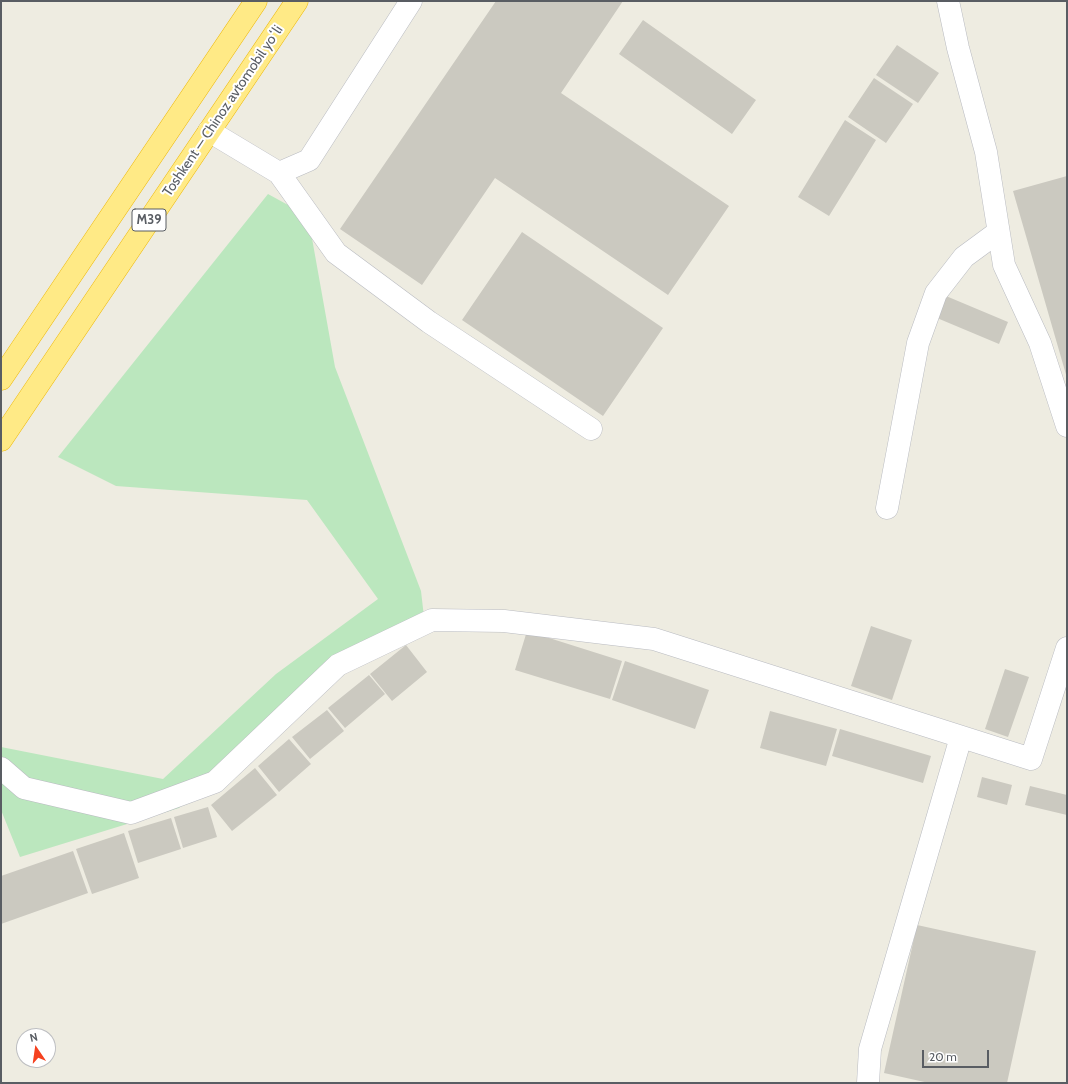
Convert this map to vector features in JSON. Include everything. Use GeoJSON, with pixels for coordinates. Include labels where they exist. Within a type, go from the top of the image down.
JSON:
{"type":"FeatureCollection","features":[{"type":"Feature","properties":{"kind":"highway","name":"M39"},"geometry":{"type":"LineString","coordinates":[[1,378],[256,1]]}},
{"type":"Feature","properties":{"kind":"highway","name":"Toshkent — Chinoz avtomobil yoʻli"},"geometry":{"type":"LineString","coordinates":[[1,440],[297,1]]}},
{"type":"Feature","properties":{"kind":"street"},"geometry":{"type":"LineString","coordinates":[[279,173],[310,160],[411,1]]}},
{"type":"Feature","properties":{"kind":"street"},"geometry":{"type":"LineString","coordinates":[[948,1],[958,48],[986,152],[1004,265],[1040,343],[1067,426]]}},
{"type":"Feature","properties":{"kind":"street"},"geometry":{"type":"LineString","coordinates":[[210,131],[279,173],[336,253],[429,322],[591,429]]}},
{"type":"Feature","properties":{"kind":"street"},"geometry":{"type":"LineString","coordinates":[[887,508],[918,343],[936,293],[964,257],[998,232]]}},
{"type":"Feature","properties":{"kind":"street"},"geometry":{"type":"LineString","coordinates":[[1,768],[24,788],[131,813],[215,782],[338,666],[432,620],[504,621],[654,639],[1031,759],[1067,648]]}},
{"type":"Feature","properties":{"kind":"street"},"geometry":{"type":"LineString","coordinates":[[868,1083],[870,1049],[961,737]]}},
{"type":"Feature","properties":{"kind":"green space"},"geometry":{"type":"Polygon","coordinates":[[[268,194],[308,216],[335,367],[421,591],[424,617],[355,649],[179,808],[20,857],[1,810],[1,747],[163,779],[276,674],[378,599],[307,500],[116,486],[58,457],[268,194]]]}},
{"type":"Feature","properties":{"kind":"building"},"geometry":{"type":"Polygon","coordinates":[[[496,1],[623,1],[561,93],[729,206],[668,295],[495,178],[422,285],[340,229],[496,1]]]}},
{"type":"Feature","properties":{"kind":"building"},"geometry":{"type":"Polygon","coordinates":[[[643,20],[756,100],[732,134],[619,54],[643,20]]]}},
{"type":"Feature","properties":{"kind":"building"},"geometry":{"type":"Polygon","coordinates":[[[897,45],[939,73],[918,103],[876,75],[897,45]]]}},
{"type":"Feature","properties":{"kind":"building"},"geometry":{"type":"Polygon","coordinates":[[[874,78],[913,104],[886,143],[848,117],[874,78]]]}},
{"type":"Feature","properties":{"kind":"building"},"geometry":{"type":"Polygon","coordinates":[[[845,120],[876,140],[829,216],[798,197],[845,120]]]}},
{"type":"Feature","properties":{"kind":"building"},"geometry":{"type":"Polygon","coordinates":[[[1067,176],[1067,378],[1013,191],[1067,176]]]}},
{"type":"Feature","properties":{"kind":"building"},"geometry":{"type":"Polygon","coordinates":[[[522,232],[663,328],[603,416],[462,320],[522,232]]]}},
{"type":"Feature","properties":{"kind":"building"},"geometry":{"type":"Polygon","coordinates":[[[946,296],[1008,322],[999,344],[937,318],[946,296]]]}},
{"type":"Feature","properties":{"kind":"building"},"geometry":{"type":"Polygon","coordinates":[[[871,626],[912,640],[892,700],[851,686],[871,626]]]}},
{"type":"Feature","properties":{"kind":"building"},"geometry":{"type":"Polygon","coordinates":[[[527,631],[622,661],[610,699],[515,670],[527,631]]]}},
{"type":"Feature","properties":{"kind":"building"},"geometry":{"type":"Polygon","coordinates":[[[406,645],[427,672],[392,701],[370,674],[406,645]]]}},
{"type":"Feature","properties":{"kind":"building"},"geometry":{"type":"Polygon","coordinates":[[[625,661],[709,690],[695,729],[612,700],[625,661]]]}},
{"type":"Feature","properties":{"kind":"building"},"geometry":{"type":"Polygon","coordinates":[[[1005,669],[1029,677],[1008,737],[985,729],[1005,669]]]}},
{"type":"Feature","properties":{"kind":"building"},"geometry":{"type":"Polygon","coordinates":[[[369,675],[385,694],[345,728],[328,708],[369,675]]]}},
{"type":"Feature","properties":{"kind":"building"},"geometry":{"type":"Polygon","coordinates":[[[327,710],[344,731],[310,759],[292,737],[327,710]]]}},
{"type":"Feature","properties":{"kind":"building"},"geometry":{"type":"Polygon","coordinates":[[[770,711],[837,729],[826,766],[760,748],[770,711]]]}},
{"type":"Feature","properties":{"kind":"building"},"geometry":{"type":"Polygon","coordinates":[[[840,729],[931,756],[923,783],[832,756],[840,729]]]}},
{"type":"Feature","properties":{"kind":"building"},"geometry":{"type":"Polygon","coordinates":[[[289,739],[311,764],[279,792],[258,766],[289,739]]]}},
{"type":"Feature","properties":{"kind":"building"},"geometry":{"type":"Polygon","coordinates":[[[255,768],[277,795],[232,831],[211,805],[255,768]]]}},
{"type":"Feature","properties":{"kind":"building"},"geometry":{"type":"Polygon","coordinates":[[[982,777],[1012,785],[1007,805],[977,797],[982,777]]]}},
{"type":"Feature","properties":{"kind":"building"},"geometry":{"type":"Polygon","coordinates":[[[1030,786],[1067,795],[1067,815],[1025,805],[1030,786]]]}},
{"type":"Feature","properties":{"kind":"building"},"geometry":{"type":"Polygon","coordinates":[[[208,807],[217,837],[183,848],[174,817],[208,807]]]}},
{"type":"Feature","properties":{"kind":"building"},"geometry":{"type":"Polygon","coordinates":[[[171,818],[181,849],[138,863],[128,831],[171,818]]]}},
{"type":"Feature","properties":{"kind":"building"},"geometry":{"type":"Polygon","coordinates":[[[124,833],[139,878],[92,894],[76,849],[124,833]]]}},
{"type":"Feature","properties":{"kind":"building"},"geometry":{"type":"Polygon","coordinates":[[[73,851],[88,893],[1,924],[1,876],[73,851]]]}},
{"type":"Feature","properties":{"kind":"building"},"geometry":{"type":"Polygon","coordinates":[[[917,925],[1036,951],[1007,1083],[929,1083],[884,1073],[917,925]]]}}]}
